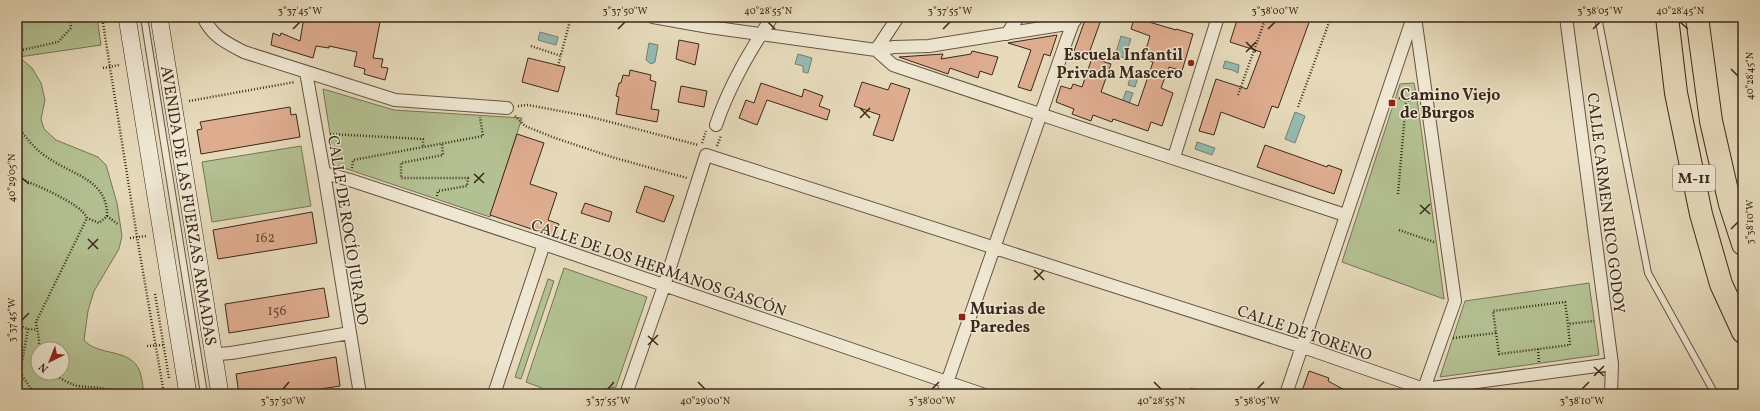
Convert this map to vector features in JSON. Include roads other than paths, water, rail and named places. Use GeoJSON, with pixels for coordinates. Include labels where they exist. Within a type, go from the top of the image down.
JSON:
{"type":"FeatureCollection","features":[{"type":"Feature","properties":{"kind":"highway","name":"M-11"},"geometry":{"type":"LineString","coordinates":[[1667,17],[1676,93],[1701,214],[1721,284],[1743,332]]}},
{"type":"Feature","properties":{"kind":"highway","name":"M-11"},"geometry":{"type":"LineString","coordinates":[[1697,17],[1711,121],[1730,204],[1743,244]]}},
{"type":"Feature","properties":{"kind":"street","name":"AVENIDA DE LAS FUERZAS ARMADAS"},"geometry":{"type":"LineString","coordinates":[[127,17],[188,394]]}},
{"type":"Feature","properties":{"kind":"street","name":"AVENIDA DE LAS FUERZAS ARMADAS"},"geometry":{"type":"LineString","coordinates":[[159,17],[220,394]]}},
{"type":"Feature","properties":{"kind":"street"},"geometry":{"type":"LineString","coordinates":[[203,17],[208,28],[221,40],[244,52],[395,100],[507,108]]}},
{"type":"Feature","properties":{"kind":"street"},"geometry":{"type":"LineString","coordinates":[[711,128],[729,91],[772,17]]}},
{"type":"Feature","properties":{"kind":"street"},"geometry":{"type":"LineString","coordinates":[[876,50],[898,17]]}},
{"type":"Feature","properties":{"kind":"street"},"geometry":{"type":"LineString","coordinates":[[1007,34],[1018,17]]}},
{"type":"Feature","properties":{"kind":"street"},"geometry":{"type":"LineString","coordinates":[[1174,157],[1218,17]]}},
{"type":"Feature","properties":{"kind":"street"},"geometry":{"type":"LineString","coordinates":[[1286,394],[1414,17]]}},
{"type":"Feature","properties":{"kind":"street"},"geometry":{"type":"LineString","coordinates":[[1414,17],[1455,301],[1423,392]]}},
{"type":"Feature","properties":{"kind":"street","name":"CALLE CARMEN RICO GODOY"},"geometry":{"type":"LineString","coordinates":[[1566,17],[1612,364],[1611,394]]}},
{"type":"Feature","properties":{"kind":"street"},"geometry":{"type":"LineString","coordinates":[[649,19],[876,50],[894,47],[929,46],[1007,34],[1075,20]]}},
{"type":"Feature","properties":{"kind":"street"},"geometry":{"type":"LineString","coordinates":[[945,388],[1075,20]]}},
{"type":"Feature","properties":{"kind":"street"},"geometry":{"type":"LineString","coordinates":[[876,50],[893,65],[1346,215]]}},
{"type":"Feature","properties":{"kind":"street","name":"CALLE DE ROCÍO JURADO"},"geometry":{"type":"LineString","coordinates":[[306,72],[318,134],[360,394]]}},
{"type":"Feature","properties":{"kind":"street","name":"CALLE DE TORENO"},"geometry":{"type":"LineString","coordinates":[[664,286],[706,155],[1303,347],[1423,392],[1612,364]]}},
{"type":"Feature","properties":{"kind":"street","name":"CALLE DE LOS HERMANOS GASCÓN"},"geometry":{"type":"LineString","coordinates":[[324,173],[544,244],[945,388],[982,394]]}},
{"type":"Feature","properties":{"kind":"street"},"geometry":{"type":"LineString","coordinates":[[494,394],[544,244]]}},
{"type":"Feature","properties":{"kind":"street"},"geometry":{"type":"LineString","coordinates":[[626,394],[664,286]]}},
{"type":"Feature","properties":{"kind":"street"},"geometry":{"type":"LineString","coordinates":[[213,350],[219,354],[231,353],[350,333]]}},
{"type":"Feature","properties":{"kind":"lane"},"geometry":{"type":"LineString","coordinates":[[144,17],[204,394]]}},
{"type":"Feature","properties":{"kind":"lane"},"geometry":{"type":"LineString","coordinates":[[1598,17],[1648,272],[1715,394]]}},
{"type":"Feature","properties":{"kind":"water"},"geometry":{"type":"Polygon","coordinates":[[[540,32],[558,37],[556,45],[538,40],[540,32]]]}},
{"type":"Feature","properties":{"kind":"water"},"geometry":{"type":"Polygon","coordinates":[[[1121,36],[1131,39],[1124,58],[1115,55],[1121,36]]]}},
{"type":"Feature","properties":{"kind":"water"},"geometry":{"type":"Polygon","coordinates":[[[649,43],[658,45],[655,62],[651,64],[646,60],[649,43]]]}},
{"type":"Feature","properties":{"kind":"water"},"geometry":{"type":"Polygon","coordinates":[[[798,54],[812,58],[808,73],[803,72],[803,66],[795,64],[798,54]]]}},
{"type":"Feature","properties":{"kind":"water"},"geometry":{"type":"Polygon","coordinates":[[[1225,61],[1239,65],[1238,73],[1223,68],[1225,61]]]}},
{"type":"Feature","properties":{"kind":"water"},"geometry":{"type":"Polygon","coordinates":[[[1132,71],[1139,74],[1135,87],[1128,85],[1132,71]]]}},
{"type":"Feature","properties":{"kind":"water"},"geometry":{"type":"Polygon","coordinates":[[[1126,91],[1133,93],[1128,107],[1121,105],[1126,91]]]}},
{"type":"Feature","properties":{"kind":"water"},"geometry":{"type":"Polygon","coordinates":[[[1295,112],[1305,116],[1295,143],[1285,139],[1295,112]]]}},
{"type":"Feature","properties":{"kind":"water"},"geometry":{"type":"Polygon","coordinates":[[[1197,142],[1215,148],[1212,155],[1195,149],[1197,142]]]}},
{"type":"Feature","properties":{"kind":"place","name":"Escuela Infantil Privada Mascero"},"geometry":{"type":"Point","coordinates":[1191,63]}},
{"type":"Feature","properties":{"kind":"place","name":"Camino Viejo de Burgos"},"geometry":{"type":"Point","coordinates":[1392,103]}},
{"type":"Feature","properties":{"kind":"place","name":"Murias de Paredes"},"geometry":{"type":"Point","coordinates":[962,317]}}]}
